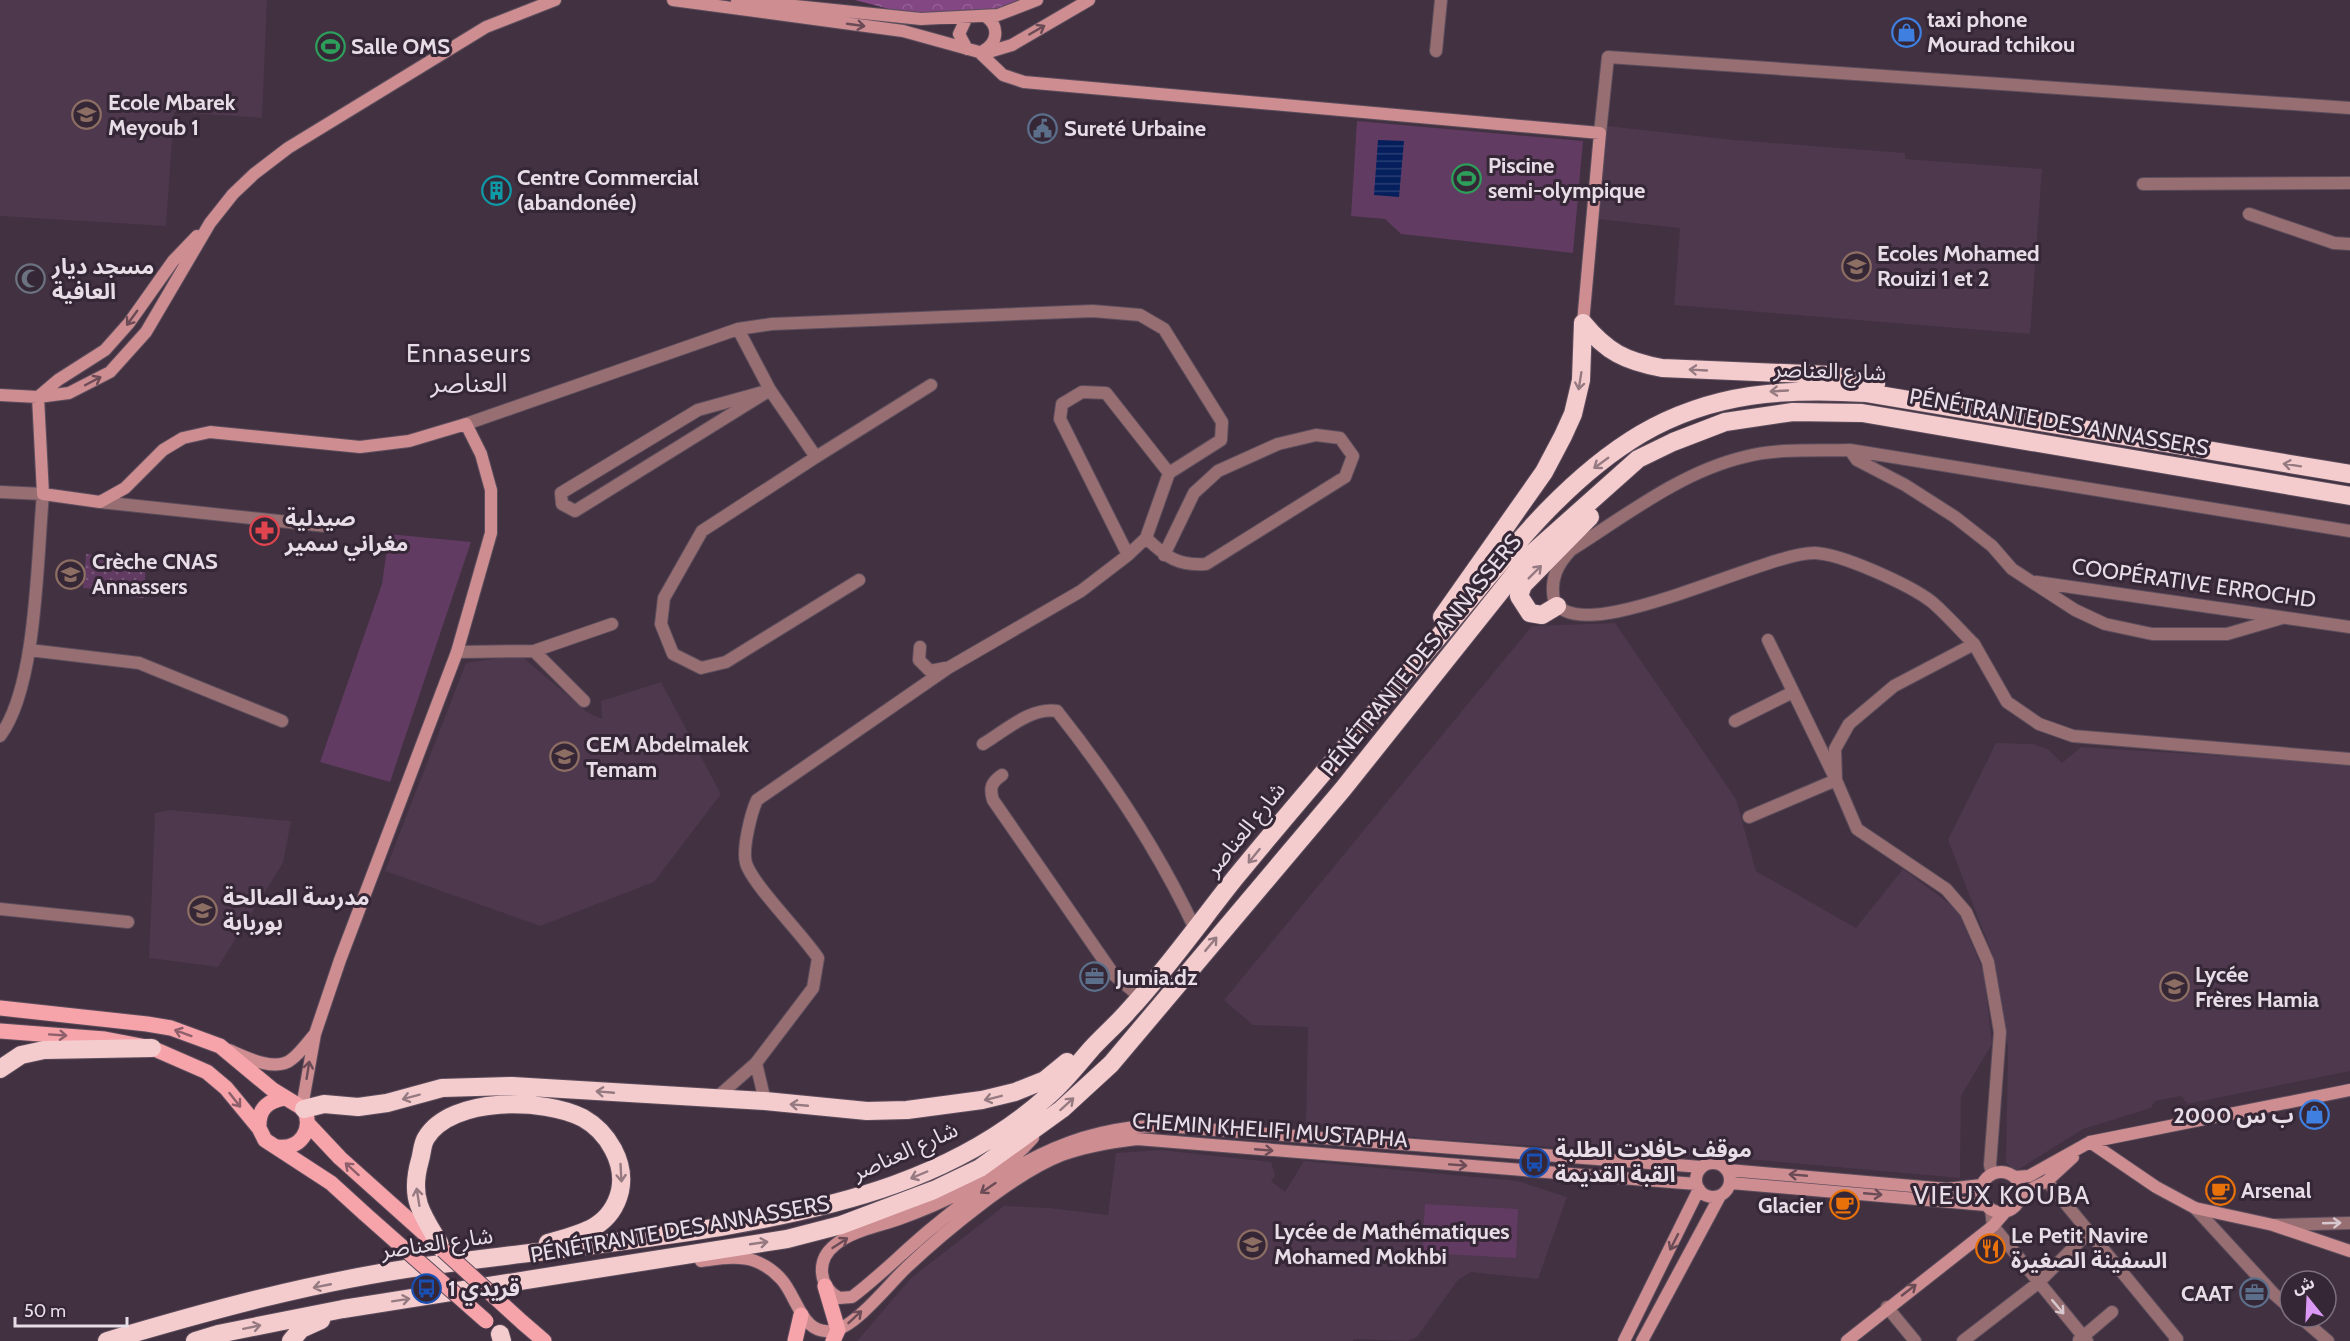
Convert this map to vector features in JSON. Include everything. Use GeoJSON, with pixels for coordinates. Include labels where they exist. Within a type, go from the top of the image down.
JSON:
{"type":"FeatureCollection","features":[{"type":"Feature","properties":{"kind":"highway"},"geometry":{"type":"LineString","coordinates":[[1583,323],[1611,351],[1639,364],[1662,368],[1830,375],[2066,424]]}},
{"type":"Feature","properties":{"kind":"highway"},"geometry":{"type":"LineString","coordinates":[[1372,716],[1544,472],[1573,414],[1581,380],[1583,323]]}},
{"type":"Feature","properties":{"kind":"highway","name":"شارع العناصر"},"geometry":{"type":"LineString","coordinates":[[136,1332],[271,1295],[421,1266],[651,1239],[801,1213],[876,1193],[926,1173],[966,1152],[1051,1094],[1140,997],[1291,810],[1520,540],[1588,473],[1642,434],[1704,406],[1763,392],[1867,393],[2066,424],[2350,474]]}},
{"type":"Feature","properties":{"kind":"highway","name":"PÉNÉTRANTE DES ANNASSERS"},"geometry":{"type":"LineString","coordinates":[[195,1341],[218,1334],[343,1309],[787,1239],[841,1225],[934,1190],[980,1168],[1043,1123],[1111,1064],[1343,789],[1528,557],[1638,459],[1673,442],[1725,422],[1793,412],[1862,413],[2350,496]]}},
{"type":"Feature","properties":{"kind":"highway"},"geometry":{"type":"LineString","coordinates":[[1557,606],[1542,615],[1530,613],[1519,596],[1523,585],[1626,480],[1638,459]]}},
{"type":"Feature","properties":{"kind":"highway"},"geometry":{"type":"LineString","coordinates":[[304,1113],[324,1104],[357,1107],[387,1103],[442,1088],[477,1086],[512,1086],[765,1101],[867,1111],[907,1110],[982,1100],[1015,1092],[1045,1080],[1113,1026]]}},
{"type":"Feature","properties":{"kind":"highway"},"geometry":{"type":"LineString","coordinates":[[0,1069],[21,1055],[44,1050],[153,1048]]}},
{"type":"Feature","properties":{"kind":"highway"},"geometry":{"type":"LineString","coordinates":[[421,1266],[530,1247],[586,1233],[604,1222],[617,1203],[623,1177],[620,1164],[607,1139],[583,1118],[548,1108],[490,1103],[453,1113],[426,1138],[416,1176],[419,1204],[443,1250]]}},
{"type":"Feature","properties":{"kind":"highway"},"geometry":{"type":"LineString","coordinates":[[291,1341],[301,1329],[343,1309]]}},
{"type":"Feature","properties":{"kind":"highway"},"geometry":{"type":"LineString","coordinates":[[106,1341],[136,1332]]}},
{"type":"Feature","properties":{"kind":"highway"},"geometry":{"type":"LineString","coordinates":[[119,1341],[136,1332]]}},
{"type":"Feature","properties":{"kind":"main road"},"geometry":{"type":"LineString","coordinates":[[277,1147],[298,1143],[306,1131],[304,1113],[315,1034],[340,960],[457,652],[491,533],[491,490],[481,454],[466,424],[409,441],[360,447],[210,432],[183,438],[163,450],[125,488],[100,502],[43,494],[38,398],[57,380],[105,350],[129,323],[172,261],[210,223],[233,194],[288,148],[486,27],[555,0]]}},
{"type":"Feature","properties":{"kind":"main road"},"geometry":{"type":"LineString","coordinates":[[673,0],[903,31],[976,51],[1012,45],[1089,0]]}},
{"type":"Feature","properties":{"kind":"main road"},"geometry":{"type":"LineString","coordinates":[[737,0],[905,19],[966,19],[975,15],[985,16],[1012,11],[1037,0]]}},
{"type":"Feature","properties":{"kind":"main road"},"geometry":{"type":"LineString","coordinates":[[976,51],[992,45],[996,34],[993,23],[985,16]]}},
{"type":"Feature","properties":{"kind":"main road"},"geometry":{"type":"LineString","coordinates":[[966,19],[959,34],[1003,75],[1024,82],[1600,133],[1583,323]]}},
{"type":"Feature","properties":{"kind":"main road"},"geometry":{"type":"LineString","coordinates":[[0,395],[38,398],[69,393],[110,372],[146,332],[210,223]]}},
{"type":"Feature","properties":{"kind":"main road"},"geometry":{"type":"LineString","coordinates":[[0,1008],[171,1028],[251,1059],[277,1064],[290,1061],[315,1034]]}},
{"type":"Feature","properties":{"kind":"main road"},"geometry":{"type":"LineString","coordinates":[[0,1031],[105,1039],[153,1048],[207,1072],[226,1088],[259,1128],[265,1140],[332,1183],[486,1321],[503,1339]]}},
{"type":"Feature","properties":{"kind":"main road"},"geometry":{"type":"LineString","coordinates":[[220,1046],[304,1113],[340,1158],[544,1341]]}},
{"type":"Feature","properties":{"kind":"main road"},"geometry":{"type":"LineString","coordinates":[[2014,1177],[2029,1176],[2090,1142],[2350,1090]]}},
{"type":"Feature","properties":{"kind":"main road"},"geometry":{"type":"LineString","coordinates":[[259,1128],[260,1113],[264,1107],[284,1098]]}},
{"type":"Feature","properties":{"kind":"main road"},"geometry":{"type":"LineString","coordinates":[[836,1335],[822,1267],[833,1246],[848,1238],[935,1205],[964,1190],[1017,1153],[1043,1123]]}},
{"type":"Feature","properties":{"kind":"main road","name":"CHEMIN KHELIFI MUSTAPHA"},"geometry":{"type":"LineString","coordinates":[[825,1286],[839,1298],[852,1297],[954,1210],[1026,1162],[1065,1143],[1114,1129],[1165,1126],[1586,1160],[1702,1167]]}},
{"type":"Feature","properties":{"kind":"main road","name":"CHEMIN KHELIFI MUSTAPHA"},"geometry":{"type":"LineString","coordinates":[[836,1335],[909,1265],[971,1212],[1033,1170],[1060,1156],[1137,1138],[1585,1174],[1697,1187]]}},
{"type":"Feature","properties":{"kind":"main road"},"geometry":{"type":"LineString","coordinates":[[2021,1194],[2047,1181],[2090,1142]]}},
{"type":"Feature","properties":{"kind":"main road"},"geometry":{"type":"LineString","coordinates":[[2090,1142],[2156,1187],[2195,1208],[2273,1225],[2350,1251]]}},
{"type":"Feature","properties":{"kind":"main road"},"geometry":{"type":"LineString","coordinates":[[1585,1174],[1586,1160]]}},
{"type":"Feature","properties":{"kind":"main road"},"geometry":{"type":"LineString","coordinates":[[1623,1341],[1697,1187],[1698,1172],[1702,1167],[1713,1163],[1729,1177],[1989,1207],[2006,1211]]}},
{"type":"Feature","properties":{"kind":"main road"},"geometry":{"type":"LineString","coordinates":[[1729,1177],[1947,1189],[1986,1180],[2005,1172],[2018,1182],[2021,1194],[2018,1203],[2006,1211],[1993,1226],[1887,1307],[1847,1341]]}},
{"type":"Feature","properties":{"kind":"main road"},"geometry":{"type":"LineString","coordinates":[[1642,1341],[1729,1177]]}},
{"type":"Feature","properties":{"kind":"main road"},"geometry":{"type":"LineString","coordinates":[[1986,1180],[1982,1198],[1989,1207]]}},
{"type":"Feature","properties":{"kind":"main road"},"geometry":{"type":"LineString","coordinates":[[1697,1187],[1708,1197],[1720,1196]]}},
{"type":"Feature","properties":{"kind":"main road"},"geometry":{"type":"LineString","coordinates":[[542,1278],[739,1258],[755,1261],[769,1268],[781,1279],[801,1315],[814,1327],[836,1335]]}},
{"type":"Feature","properties":{"kind":"main road"},"geometry":{"type":"LineString","coordinates":[[795,1341],[801,1315]]}},
{"type":"Feature","properties":{"kind":"street"},"geometry":{"type":"LineString","coordinates":[[1436,51],[1441,0]]}},
{"type":"Feature","properties":{"kind":"street"},"geometry":{"type":"LineString","coordinates":[[1600,133],[1608,57],[2350,108]]}},
{"type":"Feature","properties":{"kind":"street"},"geometry":{"type":"LineString","coordinates":[[2143,184],[2350,183]]}},
{"type":"Feature","properties":{"kind":"street"},"geometry":{"type":"LineString","coordinates":[[2249,214],[2334,243],[2350,244]]}},
{"type":"Feature","properties":{"kind":"street"},"geometry":{"type":"LineString","coordinates":[[466,424],[738,329],[772,324],[1093,310],[1140,315],[1164,329],[1222,422],[1221,440],[1169,473],[1146,538],[1128,555],[1082,591],[948,668],[757,800],[751,813],[745,862],[753,877],[818,958],[813,988],[756,1064],[715,1099]]}},
{"type":"Feature","properties":{"kind":"street"},"geometry":{"type":"LineString","coordinates":[[738,329],[770,390],[816,457]]}},
{"type":"Feature","properties":{"kind":"street"},"geometry":{"type":"LineString","coordinates":[[859,580],[726,662],[700,668],[673,654],[661,624],[664,598],[702,531],[931,385]]}},
{"type":"Feature","properties":{"kind":"street"},"geometry":{"type":"LineString","coordinates":[[770,390],[575,511],[562,504],[561,493],[698,410],[770,390]]}},
{"type":"Feature","properties":{"kind":"street"},"geometry":{"type":"LineString","coordinates":[[1128,555],[1060,419],[1062,404],[1082,392],[1106,393],[1169,473]]}},
{"type":"Feature","properties":{"kind":"street"},"geometry":{"type":"LineString","coordinates":[[1146,538],[1164,555],[1187,565],[1206,564],[1346,477],[1353,456],[1340,438],[1316,435],[1278,444],[1218,471],[1194,493],[1164,555]]}},
{"type":"Feature","properties":{"kind":"street"},"geometry":{"type":"LineString","coordinates":[[1850,450],[1857,460],[1905,485],[1955,517],[1992,546],[2012,569],[2075,610],[2105,624],[2152,634],[2226,634],[2282,618]]}},
{"type":"Feature","properties":{"kind":"street"},"geometry":{"type":"LineString","coordinates":[[2350,531],[1850,450],[1786,451],[1745,456],[1699,472],[1571,550],[1560,561],[1554,574],[1552,591],[1557,606],[1564,613],[1580,616],[1628,610],[1777,558],[1816,552],[1866,567],[1930,601],[1974,644],[2007,702],[2039,724],[2073,736],[2350,759]]}},
{"type":"Feature","properties":{"kind":"street"},"geometry":{"type":"LineString","coordinates":[[0,492],[43,494],[28,650],[19,698],[0,736]]}},
{"type":"Feature","properties":{"kind":"street"},"geometry":{"type":"LineString","coordinates":[[100,502],[326,526]]}},
{"type":"Feature","properties":{"kind":"street","name":"COOPÉRATIVE ERROCHD"},"geometry":{"type":"LineString","coordinates":[[2032,581],[2350,627]]}},
{"type":"Feature","properties":{"kind":"street"},"geometry":{"type":"LineString","coordinates":[[457,652],[534,651],[612,624]]}},
{"type":"Feature","properties":{"kind":"street"},"geometry":{"type":"LineString","coordinates":[[1768,640],[1836,780],[1857,829],[1946,889],[1966,912],[1988,962],[2000,1032],[1990,1165],[1992,1174],[1986,1180]]}},
{"type":"Feature","properties":{"kind":"street"},"geometry":{"type":"LineString","coordinates":[[1836,780],[1835,749],[1850,724],[1894,686],[1974,644]]}},
{"type":"Feature","properties":{"kind":"street"},"geometry":{"type":"LineString","coordinates":[[920,647],[919,660],[930,671],[948,668]]}},
{"type":"Feature","properties":{"kind":"street"},"geometry":{"type":"LineString","coordinates":[[28,650],[139,663],[282,721]]}},
{"type":"Feature","properties":{"kind":"street"},"geometry":{"type":"LineString","coordinates":[[534,651],[584,701]]}},
{"type":"Feature","properties":{"kind":"street"},"geometry":{"type":"LineString","coordinates":[[1735,721],[1793,692]]}},
{"type":"Feature","properties":{"kind":"street"},"geometry":{"type":"LineString","coordinates":[[984,744],[1033,713],[1047,710],[1057,711],[1104,771],[1122,799],[1172,880],[1194,929]]}},
{"type":"Feature","properties":{"kind":"street"},"geometry":{"type":"LineString","coordinates":[[1002,775],[993,781],[990,791],[993,800],[1114,975],[1140,997]]}},
{"type":"Feature","properties":{"kind":"street"},"geometry":{"type":"LineString","coordinates":[[1749,817],[1836,780]]}},
{"type":"Feature","properties":{"kind":"street"},"geometry":{"type":"LineString","coordinates":[[0,909],[128,922]]}},
{"type":"Feature","properties":{"kind":"street"},"geometry":{"type":"LineString","coordinates":[[756,1064],[765,1101]]}},
{"type":"Feature","properties":{"kind":"street"},"geometry":{"type":"LineString","coordinates":[[2047,1181],[2176,1340]]}},
{"type":"Feature","properties":{"kind":"street"},"geometry":{"type":"LineString","coordinates":[[1989,1207],[1993,1226],[2082,1339],[2112,1312]]}},
{"type":"Feature","properties":{"kind":"street"},"geometry":{"type":"LineString","coordinates":[[2195,1208],[2278,1298]]}},
{"type":"Feature","properties":{"kind":"street"},"geometry":{"type":"LineString","coordinates":[[2273,1225],[2350,1222]]}},
{"type":"Feature","properties":{"kind":"street"},"geometry":{"type":"LineString","coordinates":[[1963,1341],[2038,1283],[2089,1232]]}},
{"type":"Feature","properties":{"kind":"street"},"geometry":{"type":"LineString","coordinates":[[1887,1307],[1915,1341]]}},
{"type":"Feature","properties":{"kind":"street"},"geometry":{"type":"LineString","coordinates":[[2314,1329],[2328,1341]]}},
{"type":"Feature","properties":{"kind":"shaded area","name":"Ecole Mbarek Meyoub 1"},"geometry":{"type":"Polygon","coordinates":[[[0,0],[267,0],[262,118],[174,112],[166,226],[0,216],[0,0]]]}},
{"type":"Feature","properties":{"kind":"shaded area","name":"Piscine semi-olympique"},"geometry":{"type":"Polygon","coordinates":[[[1357,121],[1583,141],[1573,253],[1401,234],[1385,219],[1351,216],[1357,121]]]}},
{"type":"Feature","properties":{"kind":"shaded area","name":"Ecoles Mohamed Rouizi 1 et 2"},"geometry":{"type":"Polygon","coordinates":[[[1607,126],[1735,140],[1905,153],[1905,159],[2042,169],[2030,334],[1674,305],[1680,228],[1597,219],[1607,126]]]}},
{"type":"Feature","properties":{"kind":"shaded area"},"geometry":{"type":"Polygon","coordinates":[[[389,534],[471,542],[390,782],[320,762],[382,584],[389,534]]]}},
{"type":"Feature","properties":{"kind":"shaded area"},"geometry":{"type":"Polygon","coordinates":[[[86,554],[146,559],[144,598],[105,595],[105,590],[83,588],[86,554]]]}},
{"type":"Feature","properties":{"kind":"shaded area"},"geometry":{"type":"Polygon","coordinates":[[[1615,623],[1736,799],[1756,871],[1856,928],[1903,869],[1958,910],[1984,973],[1992,1044],[1961,1096],[1960,1178],[1759,1160],[1430,1139],[1306,1123],[1308,1027],[1253,1025],[1224,1000],[1532,626],[1615,623]]]}},
{"type":"Feature","properties":{"kind":"shaded area","name":"CEM Abdelmalek Temam"},"geometry":{"type":"Polygon","coordinates":[[[520,655],[587,712],[602,719],[601,701],[661,682],[721,794],[654,882],[540,926],[385,871],[466,663],[520,655]]]}},
{"type":"Feature","properties":{"kind":"shaded area","name":"Lycée Frères Hamia"},"geometry":{"type":"Polygon","coordinates":[[[1996,743],[2033,744],[2048,749],[2062,763],[2081,747],[2350,764],[2350,1071],[2187,1104],[2181,1096],[2155,1101],[2151,1108],[2083,1129],[2016,1171],[2006,1163],[2008,1049],[2004,1017],[1993,956],[1948,840],[1996,743]]]}},
{"type":"Feature","properties":{"kind":"shaded area","name":"مدرسة الصالحة بوربابة"},"geometry":{"type":"Polygon","coordinates":[[[170,810],[291,821],[283,863],[218,967],[149,958],[155,813],[170,810]]]}},
{"type":"Feature","properties":{"kind":"shaded area","name":"Lycée de Mathématiques Mohamed Mokhbi"},"geometry":{"type":"Polygon","coordinates":[[[1161,1150],[1271,1162],[1275,1176],[1271,1181],[1285,1192],[1304,1161],[1518,1181],[1567,1197],[1538,1279],[1471,1272],[1458,1280],[1417,1337],[1408,1341],[1354,1339],[1353,1341],[857,1341],[911,1278],[1004,1206],[1049,1208],[1108,1215],[1116,1153],[1161,1150]]]}},
{"type":"Feature","properties":{"kind":"shaded area"},"geometry":{"type":"Polygon","coordinates":[[[1425,1204],[1518,1209],[1516,1258],[1422,1253],[1425,1204]]]}},
{"type":"Feature","properties":{"kind":"green space"},"geometry":{"type":"Polygon","coordinates":[[[855,0],[1025,0],[1007,9],[908,14],[855,0]]]}},
{"type":"Feature","properties":{"kind":"water"},"geometry":{"type":"Polygon","coordinates":[[[1378,140],[1404,141],[1399,197],[1374,195],[1378,140]]]}},
{"type":"Feature","properties":{"kind":"place","name":"taxi phone Mourad tchikou"},"geometry":{"type":"Point","coordinates":[1906,32]}},
{"type":"Feature","properties":{"kind":"place","name":"Salle OMS"},"geometry":{"type":"Point","coordinates":[330,46]}},
{"type":"Feature","properties":{"kind":"place","name":"Ecole Mbarek Meyoub 1"},"geometry":{"type":"Point","coordinates":[87,115]}},
{"type":"Feature","properties":{"kind":"place","name":"Sureté Urbaine"},"geometry":{"type":"Point","coordinates":[1043,128]}},
{"type":"Feature","properties":{"kind":"place","name":"Piscine semi-olympique"},"geometry":{"type":"Point","coordinates":[1467,178]}},
{"type":"Feature","properties":{"kind":"place","name":"Centre Commercial (abandonée)"},"geometry":{"type":"Point","coordinates":[496,190]}},
{"type":"Feature","properties":{"kind":"place","name":"Ecoles Mohamed Rouizi 1 et 2"},"geometry":{"type":"Point","coordinates":[1856,266]}},
{"type":"Feature","properties":{"kind":"place","name":"مسجد ديار العافية"},"geometry":{"type":"Point","coordinates":[31,279]}},
{"type":"Feature","properties":{"kind":"place","name":"صيدلية مغراني سمير"},"geometry":{"type":"Point","coordinates":[264,531]}},
{"type":"Feature","properties":{"kind":"place","name":"Crèche CNAS Annassers"},"geometry":{"type":"Point","coordinates":[71,574]}},
{"type":"Feature","properties":{"kind":"place","name":"CEM Abdelmalek Temam"},"geometry":{"type":"Point","coordinates":[565,757]}},
{"type":"Feature","properties":{"kind":"place","name":"مدرسة الصالحة بوربابة"},"geometry":{"type":"Point","coordinates":[202,910]}},
{"type":"Feature","properties":{"kind":"place","name":"Jumia.dz"},"geometry":{"type":"Point","coordinates":[1095,977]}},
{"type":"Feature","properties":{"kind":"place","name":"Lycée Frères Hamia"},"geometry":{"type":"Point","coordinates":[2174,987]}},
{"type":"Feature","properties":{"kind":"place","name":"ب س 2000"},"geometry":{"type":"Point","coordinates":[2315,1115]}},
{"type":"Feature","properties":{"kind":"place","name":"موقف حافلات الطلبة القبة القديمة"},"geometry":{"type":"Point","coordinates":[1534,1162]}},
{"type":"Feature","properties":{"kind":"place","name":"Arsenal"},"geometry":{"type":"Point","coordinates":[2220,1190]}},
{"type":"Feature","properties":{"kind":"place","name":"Glacier"},"geometry":{"type":"Point","coordinates":[1844,1205]}},
{"type":"Feature","properties":{"kind":"place","name":"Lycée de Mathématiques Mohamed Mokhbi"},"geometry":{"type":"Point","coordinates":[1253,1244]}},
{"type":"Feature","properties":{"kind":"place","name":"Le Petit Navire السفينة الصغيرة"},"geometry":{"type":"Point","coordinates":[1990,1248]}},
{"type":"Feature","properties":{"kind":"place","name":"قريدي 1"},"geometry":{"type":"Point","coordinates":[427,1288]}},
{"type":"Feature","properties":{"kind":"place","name":"CAAT"},"geometry":{"type":"Point","coordinates":[2254,1293]}},
{"type":"Feature","properties":{"kind":"district","name":"Ennaseurs العناصر"},"geometry":{"type":"Point","coordinates":[469,368]}},
{"type":"Feature","properties":{"kind":"district","name":"VIEUX KOUBA"},"geometry":{"type":"Point","coordinates":[2002,1195]}}]}
